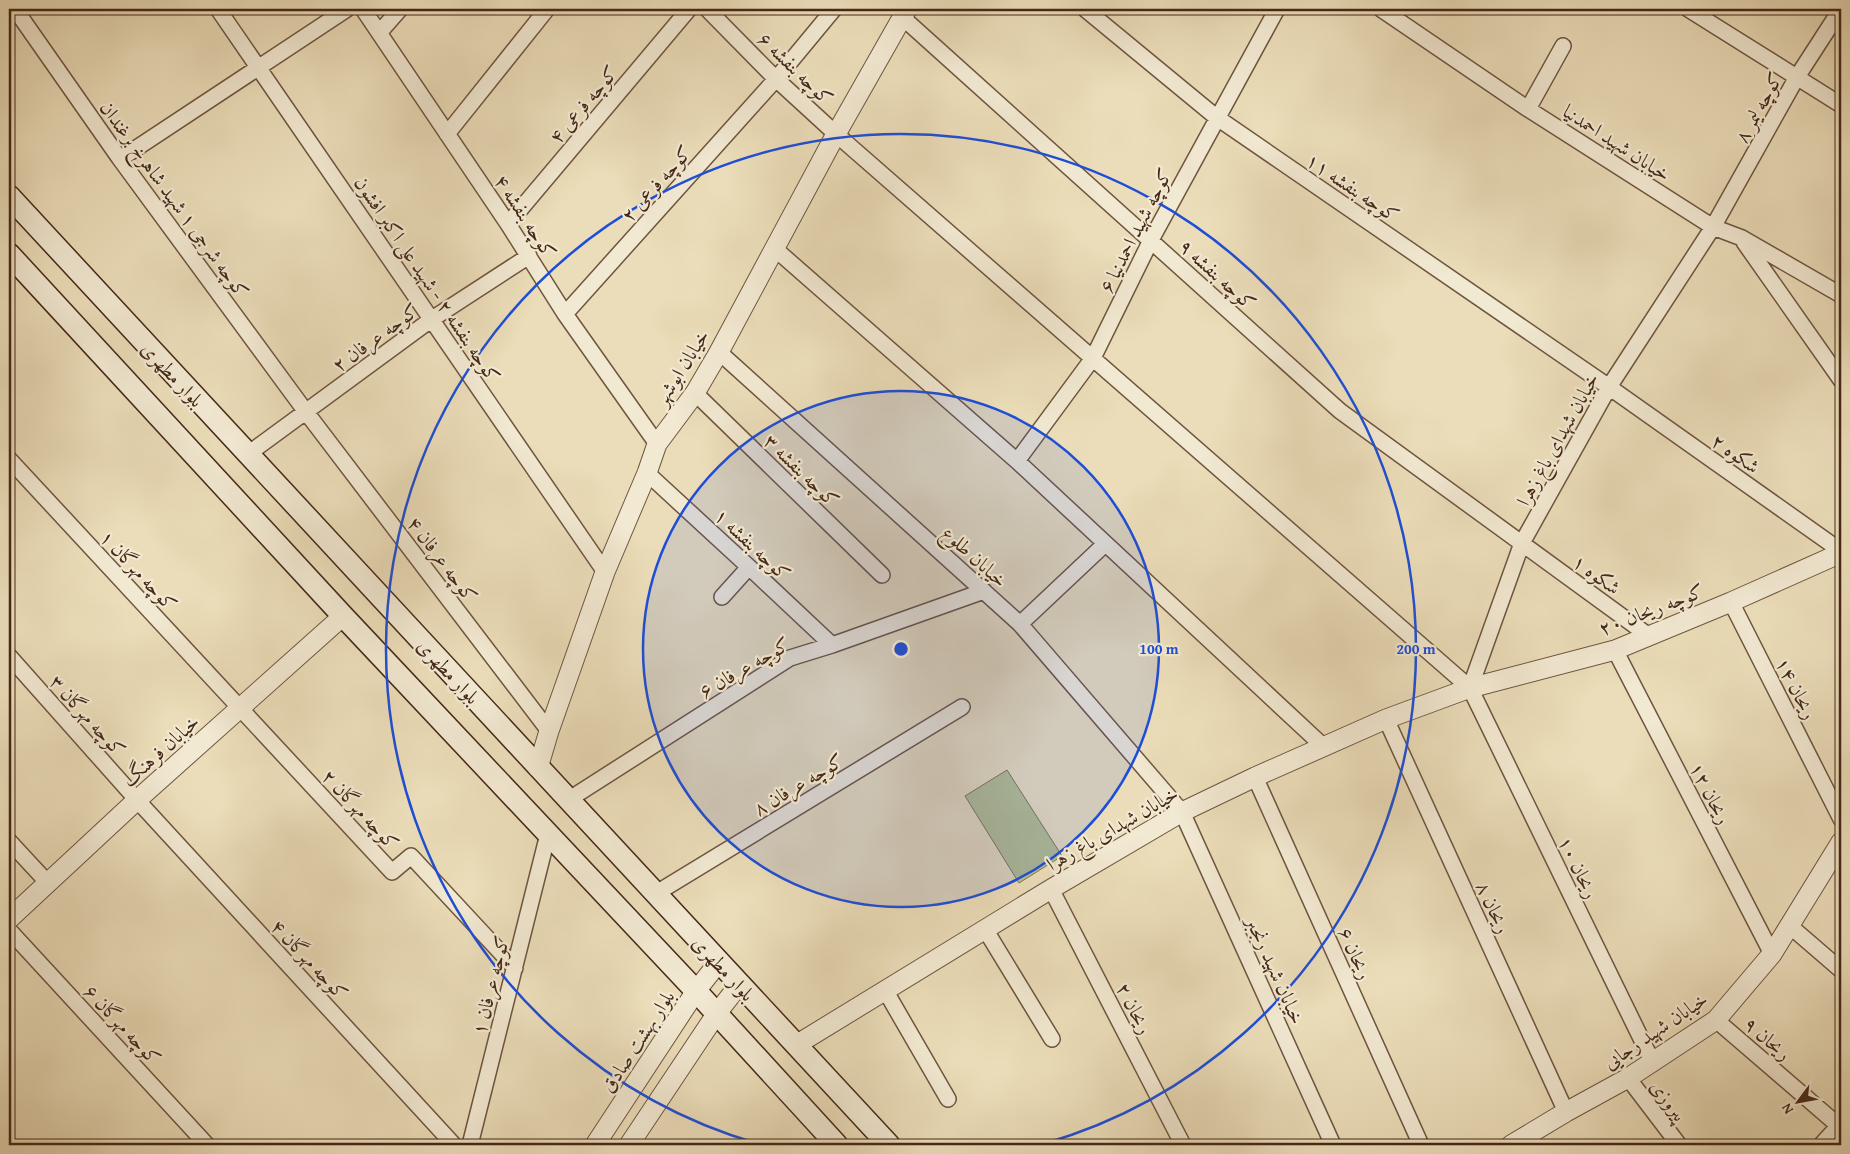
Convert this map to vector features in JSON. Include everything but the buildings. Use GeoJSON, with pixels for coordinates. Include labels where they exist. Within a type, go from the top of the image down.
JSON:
{"type":"FeatureCollection","features":[{"type":"Feature","properties":{"kind":"main road","name":"بلوار مطهری"},"geometry":{"type":"LineString","coordinates":[[9,196],[718,963],[889,1145]]}},
{"type":"Feature","properties":{"kind":"main road","name":"بلوار مطهری"},"geometry":{"type":"LineString","coordinates":[[9,254],[342,616],[696,991],[837,1145]]}},
{"type":"Feature","properties":{"kind":"street","name":"کوچه شرجی ۱ شهید شاهرخ برغندان"},"geometry":{"type":"LineString","coordinates":[[15,9],[120,159],[306,412]]}},
{"type":"Feature","properties":{"kind":"street","name":"کوچه بنفشه ۲ - شهید علی اکبر افشون"},"geometry":{"type":"LineString","coordinates":[[218,9],[259,66],[604,572]]}},
{"type":"Feature","properties":{"kind":"street"},"geometry":{"type":"LineString","coordinates":[[120,159],[347,9]]}},
{"type":"Feature","properties":{"kind":"street","name":"کوچه بنفشه ۴"},"geometry":{"type":"LineString","coordinates":[[363,9],[508,224],[565,314],[657,444]]}},
{"type":"Feature","properties":{"kind":"street"},"geometry":{"type":"LineString","coordinates":[[379,33],[400,9]]}},
{"type":"Feature","properties":{"kind":"street"},"geometry":{"type":"LineString","coordinates":[[447,134],[547,9]]}},
{"type":"Feature","properties":{"kind":"street","name":"کوچه فرعی ۴"},"geometry":{"type":"LineString","coordinates":[[508,224],[689,9]]}},
{"type":"Feature","properties":{"kind":"street","name":"کوچه بنفشه ۶"},"geometry":{"type":"LineString","coordinates":[[707,9],[776,78],[836,134],[1470,688]]}},
{"type":"Feature","properties":{"kind":"street","name":"کوچه فرعی ۲"},"geometry":{"type":"LineString","coordinates":[[565,314],[776,78],[834,9]]}},
{"type":"Feature","properties":{"kind":"street","name":"کوچه بنفشه ۱۱"},"geometry":{"type":"LineString","coordinates":[[1084,9],[1216,117],[1609,387]]}},
{"type":"Feature","properties":{"kind":"street","name":"کوچه شهید احمدنیا ۶"},"geometry":{"type":"LineString","coordinates":[[1017,462],[1093,358],[1151,240],[1216,117],[1277,9]]}},
{"type":"Feature","properties":{"kind":"street","name":"خیابان شهید احمدنیا"},"geometry":{"type":"LineString","coordinates":[[1381,9],[1528,109],[1713,228],[1742,238],[1841,295]]}},
{"type":"Feature","properties":{"kind":"street"},"geometry":{"type":"LineString","coordinates":[[1688,9],[1841,105]]}},
{"type":"Feature","properties":{"kind":"street","name":"کوچه لیمر ۸"},"geometry":{"type":"LineString","coordinates":[[1713,228],[1797,77],[1840,9]]}},
{"type":"Feature","properties":{"kind":"street","name":"خیابان ابوشهر"},"geometry":{"type":"LineString","coordinates":[[538,768],[604,572],[647,473],[657,444],[695,393],[719,352],[836,134],[904,13]]}},
{"type":"Feature","properties":{"kind":"street","name":"کوچه بنفشه ۹"},"geometry":{"type":"LineString","coordinates":[[904,13],[1340,411],[1522,543]]}},
{"type":"Feature","properties":{"kind":"street"},"geometry":{"type":"LineString","coordinates":[[1528,109],[1563,46]]}},
{"type":"Feature","properties":{"kind":"street","name":"خیابان شهدای باغ زهرا"},"geometry":{"type":"LineString","coordinates":[[1470,688],[1522,543],[1609,387],[1713,228]]}},
{"type":"Feature","properties":{"kind":"street"},"geometry":{"type":"LineString","coordinates":[[1742,238],[1841,380]]}},
{"type":"Feature","properties":{"kind":"street"},"geometry":{"type":"LineString","coordinates":[[774,248],[1017,462],[1323,746]]}},
{"type":"Feature","properties":{"kind":"street","name":"کوچه عرفان ۲"},"geometry":{"type":"LineString","coordinates":[[248,454],[432,319],[529,256]]}},
{"type":"Feature","properties":{"kind":"street","name":"خیابان طلوع"},"geometry":{"type":"LineString","coordinates":[[719,352],[1020,624],[1182,812]]}},
{"type":"Feature","properties":{"kind":"street","name":"شکوه ۲"},"geometry":{"type":"LineString","coordinates":[[1609,387],[1841,552]]}},
{"type":"Feature","properties":{"kind":"street","name":"کوچه بنفشه ۳"},"geometry":{"type":"LineString","coordinates":[[695,393],[882,575]]}},
{"type":"Feature","properties":{"kind":"street","name":"کوچه عرفان ۴"},"geometry":{"type":"LineString","coordinates":[[306,412],[549,731]]}},
{"type":"Feature","properties":{"kind":"street","name":"کوچه مهرگان ۱"},"geometry":{"type":"LineString","coordinates":[[9,459],[240,708]]}},
{"type":"Feature","properties":{"kind":"street","name":"کوچه بنفشه ۱"},"geometry":{"type":"LineString","coordinates":[[647,473],[832,645]]}},
{"type":"Feature","properties":{"kind":"street","name":"شکوه ۱"},"geometry":{"type":"LineString","coordinates":[[1522,543],[1649,636]]}},
{"type":"Feature","properties":{"kind":"street"},"geometry":{"type":"LineString","coordinates":[[1020,624],[1105,544]]}},
{"type":"Feature","properties":{"kind":"street","name":"کوچه ریحان ۲۰"},"geometry":{"type":"LineString","coordinates":[[1470,688],[1615,650],[1731,602],[1841,552]]}},
{"type":"Feature","properties":{"kind":"street"},"geometry":{"type":"LineString","coordinates":[[722,597],[749,566]]}},
{"type":"Feature","properties":{"kind":"street","name":"کوچه عرفان ۶"},"geometry":{"type":"LineString","coordinates":[[568,800],[790,658],[984,591]]}},
{"type":"Feature","properties":{"kind":"street","name":"ریحان ۱۴"},"geometry":{"type":"LineString","coordinates":[[1731,602],[1841,819]]}},
{"type":"Feature","properties":{"kind":"street","name":"خیابان فرهنگ"},"geometry":{"type":"LineString","coordinates":[[9,919],[47,882],[342,616]]}},
{"type":"Feature","properties":{"kind":"street","name":"ریحان ۱۲"},"geometry":{"type":"LineString","coordinates":[[1615,650],[1772,954]]}},
{"type":"Feature","properties":{"kind":"street","name":"کوچه مهرگان ۳"},"geometry":{"type":"LineString","coordinates":[[9,656],[138,800]]}},
{"type":"Feature","properties":{"kind":"street","name":"خیابان شهدای باغ‌ زهرا"},"geometry":{"type":"LineString","coordinates":[[796,1045],[1051,889],[1182,812],[1323,746],[1386,719],[1470,688]]}},
{"type":"Feature","properties":{"kind":"street","name":"ریحان ۱۰"},"geometry":{"type":"LineString","coordinates":[[1470,688],[1653,1063]]}},
{"type":"Feature","properties":{"kind":"street","name":"کوچه عرفان ۸"},"geometry":{"type":"LineString","coordinates":[[656,894],[962,707]]}},
{"type":"Feature","properties":{"kind":"street","name":"کوچه مهرگان ۲"},"geometry":{"type":"LineString","coordinates":[[240,708],[392,872],[410,856],[514,968]]}},
{"type":"Feature","properties":{"kind":"street","name":"ریحان ۸"},"geometry":{"type":"LineString","coordinates":[[1386,719],[1566,1112]]}},
{"type":"Feature","properties":{"kind":"street","name":"ریحان ۶"},"geometry":{"type":"LineString","coordinates":[[1255,777],[1421,1145]]}},
{"type":"Feature","properties":{"kind":"street","name":"کوچه مهرگان ۴"},"geometry":{"type":"LineString","coordinates":[[138,800],[454,1145]]}},
{"type":"Feature","properties":{"kind":"street","name":"خیابان شهید رنجبر"},"geometry":{"type":"LineString","coordinates":[[1182,812],[1334,1145]]}},
{"type":"Feature","properties":{"kind":"street","name":"کوچه عرفان ۱"},"geometry":{"type":"LineString","coordinates":[[470,1145],[548,834]]}},
{"type":"Feature","properties":{"kind":"street"},"geometry":{"type":"LineString","coordinates":[[9,841],[47,882]]}},
{"type":"Feature","properties":{"kind":"street","name":"خیابان شهید رجایی"},"geometry":{"type":"LineString","coordinates":[[1511,1145],[1653,1063],[1716,1020],[1772,954],[1841,842]]}},
{"type":"Feature","properties":{"kind":"street","name":"ریحان ۲"},"geometry":{"type":"LineString","coordinates":[[1051,889],[1183,1145]]}},
{"type":"Feature","properties":{"kind":"street"},"geometry":{"type":"LineString","coordinates":[[1790,926],[1841,970]]}},
{"type":"Feature","properties":{"kind":"street"},"geometry":{"type":"LineString","coordinates":[[985,929],[1052,1040]]}},
{"type":"Feature","properties":{"kind":"street","name":"کوچه مهرگان ۶"},"geometry":{"type":"LineString","coordinates":[[9,930],[207,1145]]}},
{"type":"Feature","properties":{"kind":"street","name":"بلوار بهشت صادق"},"geometry":{"type":"LineString","coordinates":[[595,1145],[696,991],[718,963]]}},
{"type":"Feature","properties":{"kind":"street"},"geometry":{"type":"LineString","coordinates":[[629,1145],[717,1014],[739,985]]}},
{"type":"Feature","properties":{"kind":"street"},"geometry":{"type":"LineString","coordinates":[[884,990],[948,1098]]}},
{"type":"Feature","properties":{"kind":"street","name":"ریحان ۹"},"geometry":{"type":"LineString","coordinates":[[1716,1020],[1840,1125]]}},
{"type":"Feature","properties":{"kind":"street","name":"پیروزی"},"geometry":{"type":"LineString","coordinates":[[1628,1078],[1679,1145]]}},
{"type":"Feature","properties":{"kind":"street"},"geometry":{"type":"LineString","coordinates":[[1822,1145],[1840,1125]]}},
{"type":"Feature","properties":{"kind":"green space"},"geometry":{"type":"Polygon","coordinates":[[[1007,770],[1062,856],[1019,883],[965,796],[1007,770]]]}}]}
